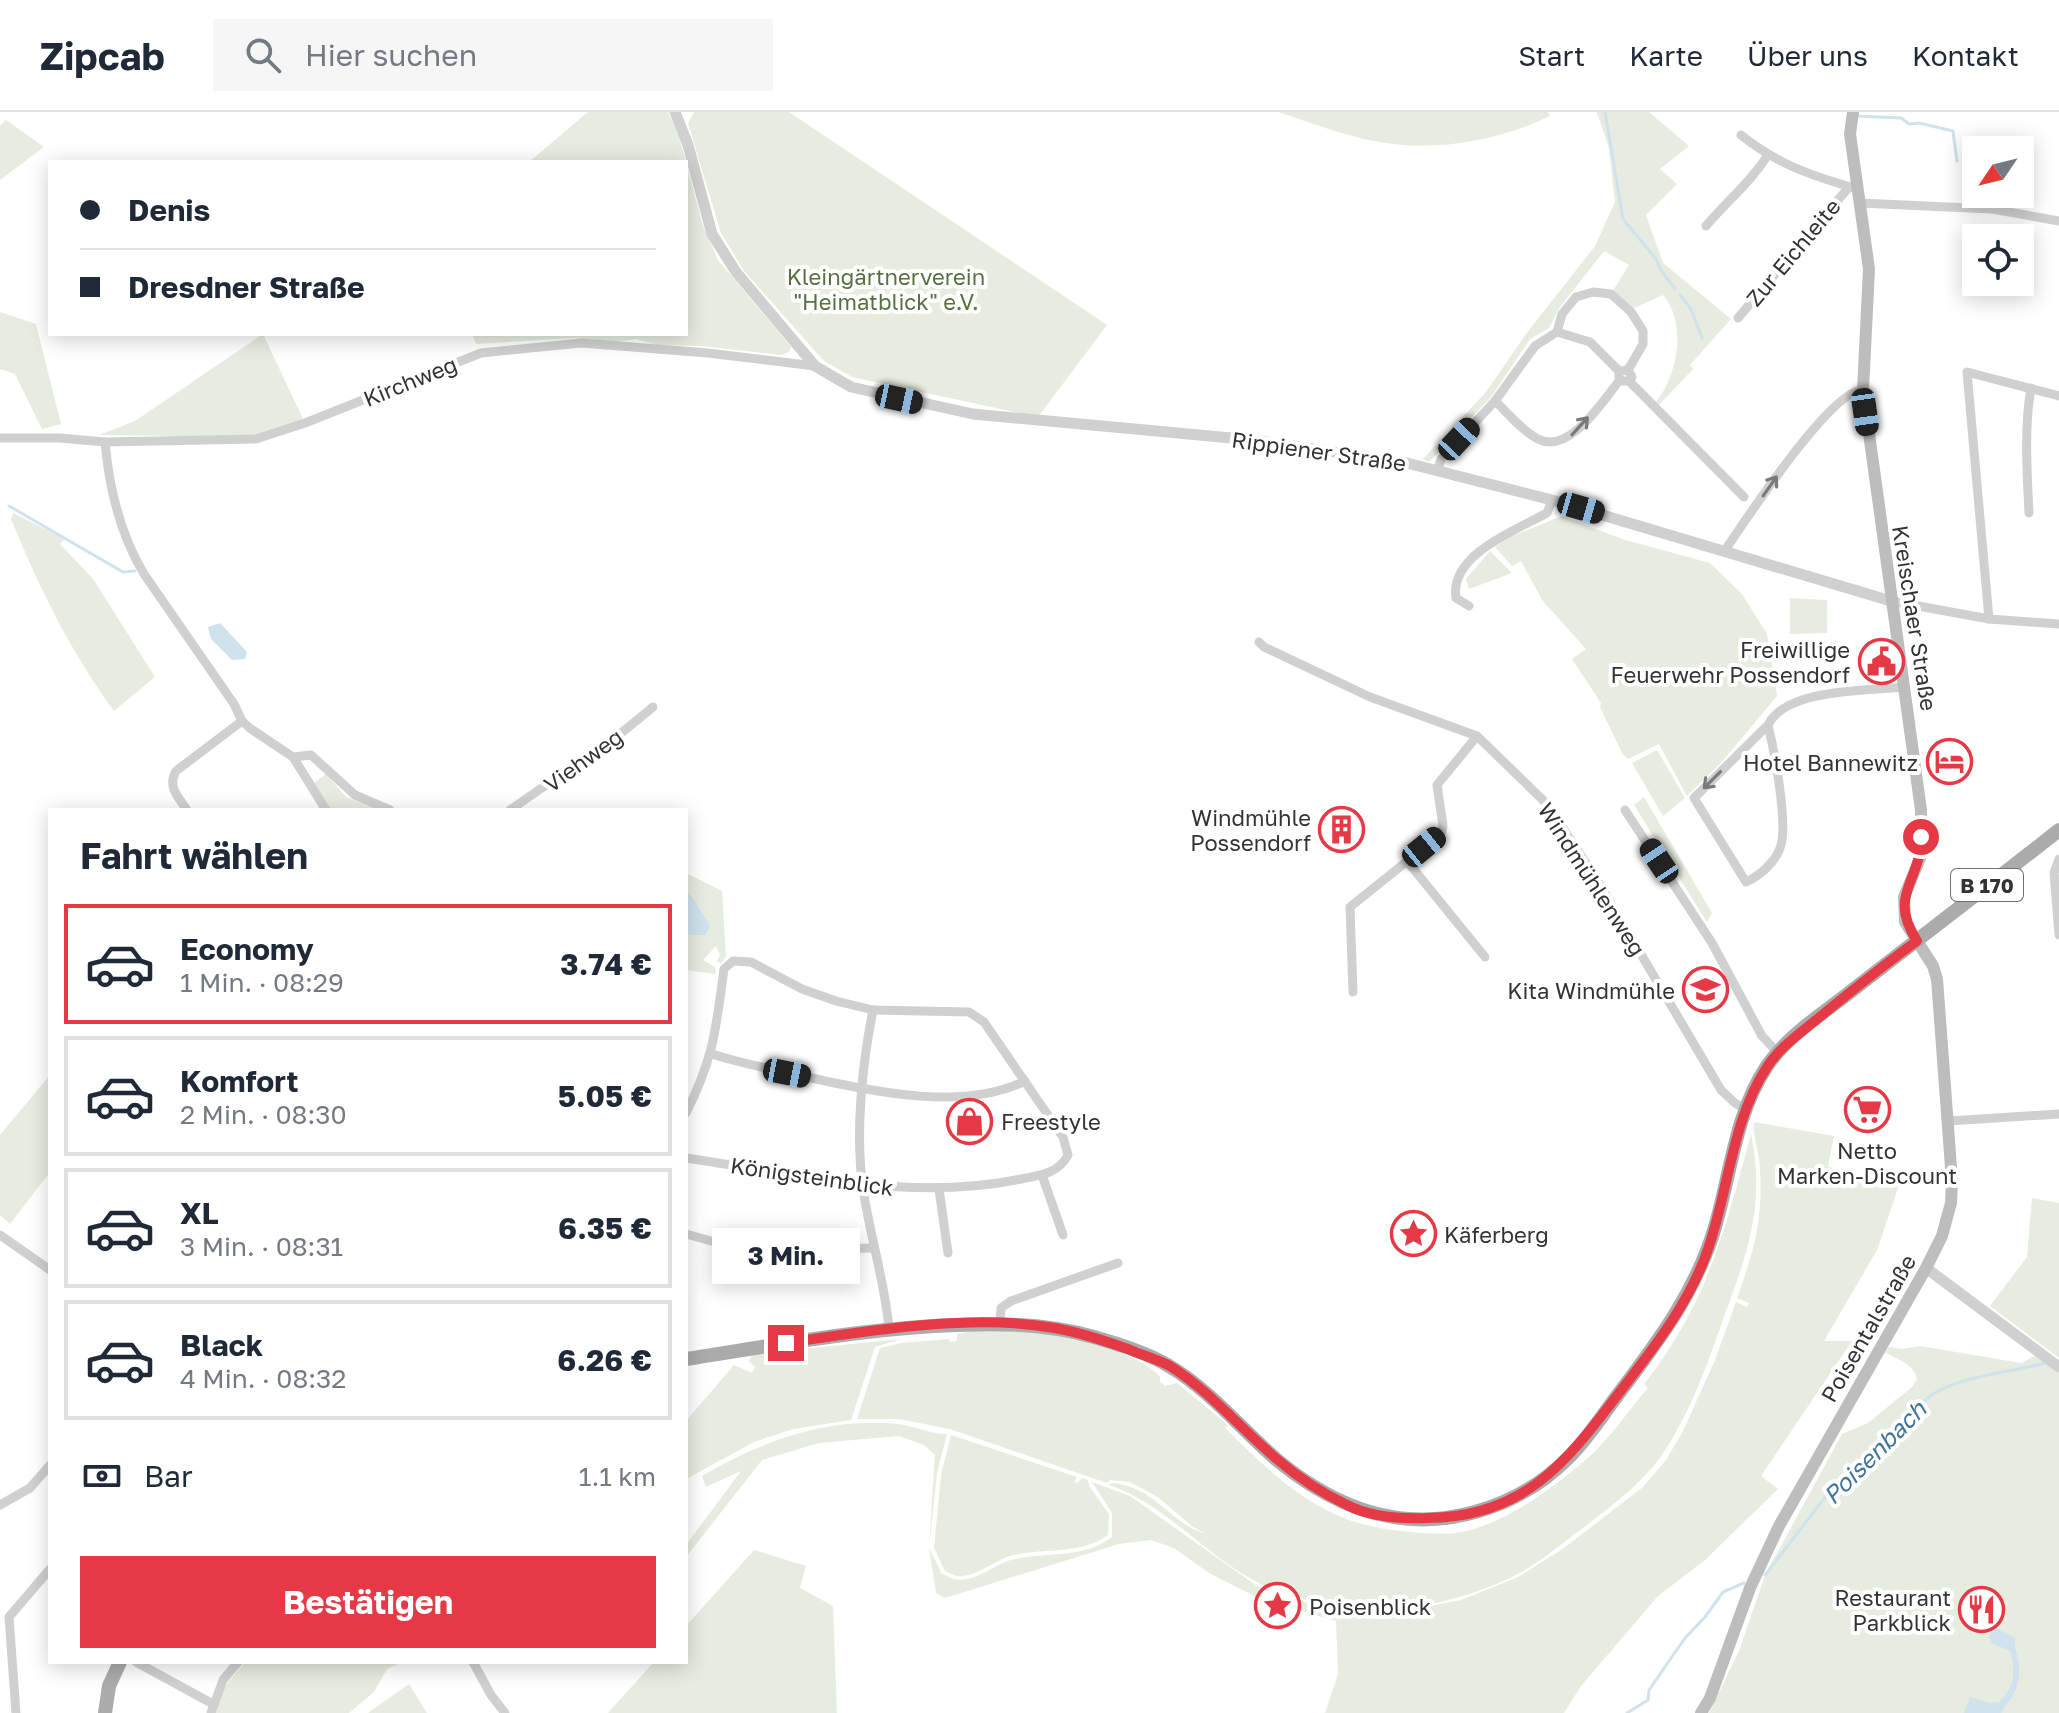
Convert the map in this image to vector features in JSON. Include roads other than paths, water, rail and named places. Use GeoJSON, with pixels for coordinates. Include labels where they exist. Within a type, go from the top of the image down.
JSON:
{"type":"FeatureCollection","features":[{"type":"Feature","properties":{"kind":"main road","name":"Kreischaer Straße"},"geometry":{"type":"LineString","coordinates":[[1853,112],[1850,134],[1853,188],[1860,203],[1869,269],[1863,390],[1921,821],[1921,856],[1904,897],[1905,922],[1917,941]]}},
{"type":"Feature","properties":{"kind":"main road","name":"B 170"},"geometry":{"type":"LineString","coordinates":[[688,1359],[889,1329],[1000,1323],[1048,1327],[1096,1337],[1169,1366],[1225,1410],[1277,1459],[1312,1486],[1352,1508],[1403,1519],[1454,1518],[1519,1496],[1549,1477],[1572,1455],[1662,1337],[1688,1294],[1716,1225],[1745,1109],[1778,1053],[1829,1009],[2059,830]]}},
{"type":"Feature","properties":{"kind":"main road","name":"Poisentalstraße"},"geometry":{"type":"LineString","coordinates":[[1701,1713],[1710,1698],[1750,1588],[1779,1526],[1942,1236],[1951,1203],[1952,1158],[1937,979],[1933,966],[1917,941]]}},
{"type":"Feature","properties":{"kind":"main road"},"geometry":{"type":"LineString","coordinates":[[105,1713],[109,1686],[119,1664]]}},
{"type":"Feature","properties":{"kind":"street","name":"Rippiener Straße"},"geometry":{"type":"LineString","coordinates":[[680,115],[712,234],[736,272],[815,366],[851,387],[973,414],[1253,440],[1403,462],[1552,500],[1891,601],[1989,619],[2059,624]]}},
{"type":"Feature","properties":{"kind":"street","name":"Zur Eichleite"},"geometry":{"type":"LineString","coordinates":[[1738,318],[1853,188],[1797,170],[1767,156],[1741,135]]}},
{"type":"Feature","properties":{"kind":"street"},"geometry":{"type":"LineString","coordinates":[[1706,226],[1758,171],[1767,156]]}},
{"type":"Feature","properties":{"kind":"street"},"geometry":{"type":"LineString","coordinates":[[1860,203],[1992,209],[2059,221]]}},
{"type":"Feature","properties":{"kind":"street"},"geometry":{"type":"LineString","coordinates":[[1438,469],[1441,459],[1495,401],[1535,346],[1557,332],[1562,314],[1576,297],[1593,292],[1611,294],[1631,312],[1643,331],[1643,344],[1624,376],[1572,436],[1552,444],[1537,438],[1495,401]]}},
{"type":"Feature","properties":{"kind":"street"},"geometry":{"type":"LineString","coordinates":[[1557,332],[1590,342],[1744,497]]}},
{"type":"Feature","properties":{"kind":"street","name":"Kirchweg"},"geometry":{"type":"LineString","coordinates":[[0,438],[105,442],[256,439],[305,423],[481,353],[581,343],[708,353],[815,366]]}},
{"type":"Feature","properties":{"kind":"street"},"geometry":{"type":"LineString","coordinates":[[1989,619],[1967,372],[2059,396]]}},
{"type":"Feature","properties":{"kind":"street"},"geometry":{"type":"LineString","coordinates":[[2029,513],[2027,456],[2031,388]]}},
{"type":"Feature","properties":{"kind":"street"},"geometry":{"type":"LineString","coordinates":[[1725,550],[1795,450],[1850,393],[1863,390]]}},
{"type":"Feature","properties":{"kind":"street"},"geometry":{"type":"LineString","coordinates":[[105,442],[108,476],[135,560],[160,601],[234,704],[242,721],[293,757],[325,808]]}},
{"type":"Feature","properties":{"kind":"street"},"geometry":{"type":"LineString","coordinates":[[1469,606],[1456,598],[1455,589],[1469,562],[1497,538],[1547,513],[1552,500]]}},
{"type":"Feature","properties":{"kind":"street","name":"Windmühlenweg"},"geometry":{"type":"LineString","coordinates":[[1259,642],[1370,697],[1477,736],[1547,804],[1599,883],[1721,1090],[1745,1109]]}},
{"type":"Feature","properties":{"kind":"street"},"geometry":{"type":"LineString","coordinates":[[1768,725],[1783,831],[1780,849],[1770,864],[1746,882],[1694,798],[1768,725],[1772,716],[1793,702],[1905,687]]}},
{"type":"Feature","properties":{"kind":"street","name":"Viehweg"},"geometry":{"type":"LineString","coordinates":[[513,808],[653,707]]}},
{"type":"Feature","properties":{"kind":"street"},"geometry":{"type":"LineString","coordinates":[[186,808],[174,791],[176,771],[242,721]]}},
{"type":"Feature","properties":{"kind":"street"},"geometry":{"type":"LineString","coordinates":[[1353,992],[1350,907],[1441,834],[1443,826],[1437,785],[1477,736]]}},
{"type":"Feature","properties":{"kind":"street"},"geometry":{"type":"LineString","coordinates":[[293,757],[311,755],[355,795],[385,808]]}},
{"type":"Feature","properties":{"kind":"street"},"geometry":{"type":"LineString","coordinates":[[1625,810],[1712,943],[1762,1036],[1778,1053]]}},
{"type":"Feature","properties":{"kind":"street"},"geometry":{"type":"LineString","coordinates":[[2059,859],[2054,873],[2059,935]]}},
{"type":"Feature","properties":{"kind":"street"},"geometry":{"type":"LineString","coordinates":[[1407,861],[1485,957]]}},
{"type":"Feature","properties":{"kind":"street"},"geometry":{"type":"LineString","coordinates":[[688,1108],[712,1054],[724,969],[733,961],[751,962],[802,989],[873,1010],[969,1012],[984,1022],[1068,1146],[1063,1165],[1042,1175],[1063,1235]]}},
{"type":"Feature","properties":{"kind":"street"},"geometry":{"type":"LineString","coordinates":[[873,1010],[865,1050],[861,1116],[863,1184],[889,1329]]}},
{"type":"Feature","properties":{"kind":"street"},"geometry":{"type":"LineString","coordinates":[[712,1054],[736,1062],[864,1089],[916,1095],[954,1096],[1014,1087],[1025,1081]]}},
{"type":"Feature","properties":{"kind":"street"},"geometry":{"type":"LineString","coordinates":[[1949,1121],[2059,1114]]}},
{"type":"Feature","properties":{"kind":"street","name":"Königsteinblick"},"geometry":{"type":"LineString","coordinates":[[688,1158],[863,1184],[939,1189],[1042,1175]]}},
{"type":"Feature","properties":{"kind":"street"},"geometry":{"type":"LineString","coordinates":[[939,1189],[948,1253]]}},
{"type":"Feature","properties":{"kind":"street"},"geometry":{"type":"LineString","coordinates":[[0,1235],[48,1269]]}},
{"type":"Feature","properties":{"kind":"street"},"geometry":{"type":"LineString","coordinates":[[688,1235],[758,1254],[873,1248]]}},
{"type":"Feature","properties":{"kind":"street"},"geometry":{"type":"LineString","coordinates":[[1000,1323],[1001,1308],[1011,1301],[1118,1263]]}},
{"type":"Feature","properties":{"kind":"street"},"geometry":{"type":"LineString","coordinates":[[1926,1268],[2058,1366]]}},
{"type":"Feature","properties":{"kind":"street"},"geometry":{"type":"LineString","coordinates":[[0,1505],[30,1488],[48,1467]]}},
{"type":"Feature","properties":{"kind":"street"},"geometry":{"type":"LineString","coordinates":[[16,1713],[9,1617],[48,1571]]}},
{"type":"Feature","properties":{"kind":"street"},"geometry":{"type":"LineString","coordinates":[[139,1664],[212,1709],[223,1680],[236,1664]]}},
{"type":"Feature","properties":{"kind":"street"},"geometry":{"type":"LineString","coordinates":[[474,1664],[505,1713]]}},
{"type":"Feature","properties":{"kind":"water"},"geometry":{"type":"Polygon","coordinates":[[[220,623],[247,652],[245,659],[232,660],[211,639],[208,627],[220,623]]]}},
{"type":"Feature","properties":{"kind":"water"},"geometry":{"type":"Polygon","coordinates":[[[688,894],[710,926],[705,935],[688,933],[688,894]]]}},
{"type":"Feature","properties":{"kind":"water"},"geometry":{"type":"Polygon","coordinates":[[[1995,1627],[2015,1638],[2019,1665],[2017,1685],[2001,1713],[1964,1713],[1970,1697],[1989,1703],[1999,1702],[2011,1685],[2013,1665],[2010,1651],[1991,1643],[1989,1634],[1995,1627]]]}},
{"type":"Feature","properties":{"kind":"waterway"},"geometry":{"type":"LineString","coordinates":[[1605,112],[1623,219],[1656,259],[1675,289]]}},
{"type":"Feature","properties":{"kind":"waterway"},"geometry":{"type":"LineString","coordinates":[[1856,116],[1901,118],[1909,124],[1919,123],[1953,131],[1957,161]]}},
{"type":"Feature","properties":{"kind":"waterway"},"geometry":{"type":"LineString","coordinates":[[1680,295],[1691,309],[1702,338]]}},
{"type":"Feature","properties":{"kind":"waterway"},"geometry":{"type":"LineString","coordinates":[[9,506],[123,572],[135,571]]}},
{"type":"Feature","properties":{"kind":"waterway","name":"Poisenbach"},"geometry":{"type":"LineString","coordinates":[[1765,1575],[1837,1482],[1930,1396],[1956,1383],[2048,1362]]}},
{"type":"Feature","properties":{"kind":"waterway","name":"Poisenbach"},"geometry":{"type":"LineString","coordinates":[[1627,1713],[1648,1700],[1649,1690],[1685,1638],[1723,1592],[1744,1583]]}},
{"type":"Feature","properties":{"kind":"place","name":"Freiwillige Feuerwehr Possendorf"},"geometry":{"type":"Point","coordinates":[1881,662]}},
{"type":"Feature","properties":{"kind":"place","name":"Hotel Bannewitz"},"geometry":{"type":"Point","coordinates":[1949,762]}},
{"type":"Feature","properties":{"kind":"place","name":"Windmühle Possendorf"},"geometry":{"type":"Point","coordinates":[1342,830]}},
{"type":"Feature","properties":{"kind":"place","name":"Kita Windmühle"},"geometry":{"type":"Point","coordinates":[1706,990]}},
{"type":"Feature","properties":{"kind":"place","name":"Netto Marken-Discount"},"geometry":{"type":"Point","coordinates":[1867,1109]}},
{"type":"Feature","properties":{"kind":"place","name":"Freestyle"},"geometry":{"type":"Point","coordinates":[970,1121]}},
{"type":"Feature","properties":{"kind":"place","name":"Käferberg"},"geometry":{"type":"Point","coordinates":[1413,1234]}},
{"type":"Feature","properties":{"kind":"place","name":"Poisenblick"},"geometry":{"type":"Point","coordinates":[1278,1606]}},
{"type":"Feature","properties":{"kind":"place","name":"Restaurant Parkblick"},"geometry":{"type":"Point","coordinates":[1982,1610]}},
{"type":"Feature","properties":{"kind":"park label","name":"Kleingärtnerverein \"Heimatblick\" e.V."},"geometry":{"type":"Point","coordinates":[886,288]}}]}
